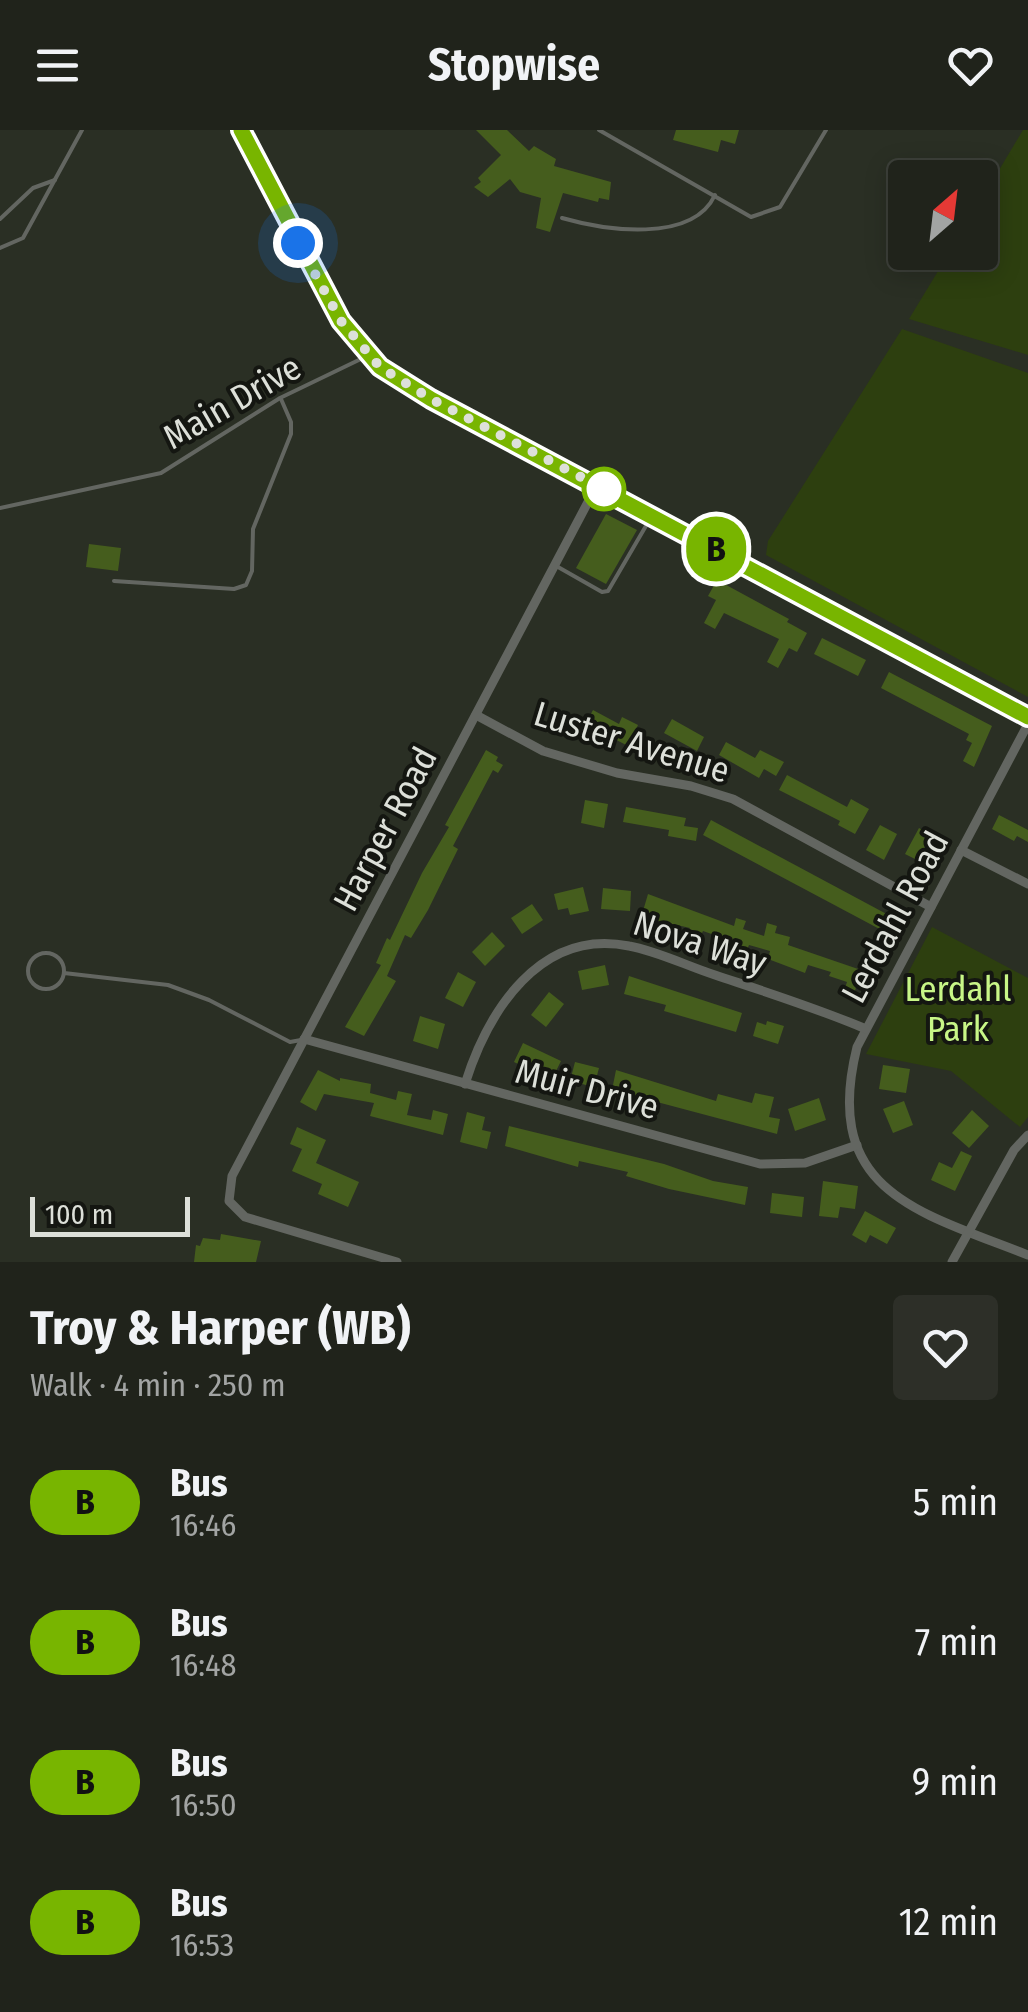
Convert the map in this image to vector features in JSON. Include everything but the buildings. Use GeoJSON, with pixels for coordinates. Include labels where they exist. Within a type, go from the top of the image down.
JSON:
{"type":"FeatureCollection","features":[{"type":"Feature","properties":{"kind":"street"},"geometry":{"type":"LineString","coordinates":[[241,130],[327,298],[368,356],[391,375],[1028,719]]}},
{"type":"Feature","properties":{"kind":"street","name":"Harper Road"},"geometry":{"type":"LineString","coordinates":[[397,1262],[245,1217],[229,1201],[232,1176],[597,485]]}},
{"type":"Feature","properties":{"kind":"street","name":"Luster Avenue"},"geometry":{"type":"LineString","coordinates":[[476,716],[543,751],[617,773],[691,786],[733,799],[931,907]]}},
{"type":"Feature","properties":{"kind":"street","name":"Lerdahl Road"},"geometry":{"type":"LineString","coordinates":[[857,1145],[848,1114],[849,1081],[866,1029],[1028,719]]}},
{"type":"Feature","properties":{"kind":"street"},"geometry":{"type":"LineString","coordinates":[[961,850],[1028,884]]}},
{"type":"Feature","properties":{"kind":"street","name":"Nova Way"},"geometry":{"type":"LineString","coordinates":[[465,1084],[474,1056],[507,996],[534,968],[565,950],[584,945],[631,946],[866,1029]]}},
{"type":"Feature","properties":{"kind":"street","name":"Muir Drive"},"geometry":{"type":"LineString","coordinates":[[304,1039],[760,1164],[805,1163],[857,1145]]}},
{"type":"Feature","properties":{"kind":"street"},"geometry":{"type":"LineString","coordinates":[[952,1262],[1014,1150],[1028,1135]]}},
{"type":"Feature","properties":{"kind":"street"},"geometry":{"type":"LineString","coordinates":[[857,1145],[882,1185],[901,1202],[1028,1255]]}},
{"type":"Feature","properties":{"kind":"lane"},"geometry":{"type":"LineString","coordinates":[[1,246],[22,238],[82,130]]}},
{"type":"Feature","properties":{"kind":"lane"},"geometry":{"type":"LineString","coordinates":[[600,130],[751,216],[777,210],[826,130]]}},
{"type":"Feature","properties":{"kind":"lane"},"geometry":{"type":"LineString","coordinates":[[0,219],[33,188],[55,180]]}},
{"type":"Feature","properties":{"kind":"lane"},"geometry":{"type":"LineString","coordinates":[[562,218],[606,230],[647,229],[698,217],[714,195]]}},
{"type":"Feature","properties":{"kind":"lane","name":"Main Drive"},"geometry":{"type":"LineString","coordinates":[[0,508],[161,472],[280,398],[368,356]]}},
{"type":"Feature","properties":{"kind":"lane"},"geometry":{"type":"LineString","coordinates":[[114,580],[234,590],[246,585],[252,571],[254,529],[291,434],[291,422],[280,398]]}},
{"type":"Feature","properties":{"kind":"lane"},"geometry":{"type":"LineString","coordinates":[[554,565],[602,592],[608,591],[652,514]]}},
{"type":"Feature","properties":{"kind":"lane"},"geometry":{"type":"LineString","coordinates":[[48,953],[58,958],[64,973],[59,984],[44,989],[31,981],[28,970],[36,956],[48,953]]}},
{"type":"Feature","properties":{"kind":"lane"},"geometry":{"type":"LineString","coordinates":[[64,973],[168,985],[209,1000],[290,1042],[304,1039]]}},
{"type":"Feature","properties":{"kind":"green space"},"geometry":{"type":"Polygon","coordinates":[[[1023,130],[1028,130],[1028,355],[909,319],[939,270],[998,270],[998,172],[1023,130]]]}},
{"type":"Feature","properties":{"kind":"green space"},"geometry":{"type":"Polygon","coordinates":[[[902,329],[1028,373],[1028,697],[766,555],[768,541],[902,329]]]}},
{"type":"Feature","properties":{"kind":"green space","name":"Lerdahl Park"},"geometry":{"type":"Polygon","coordinates":[[[932,927],[1028,978],[1028,1117],[1020,1127],[951,1071],[866,1054],[932,927]]]}},
{"type":"Feature","properties":{"kind":"bus line","name":"B"},"geometry":{"type":"LineString","coordinates":[[241,130],[320,286],[341,321],[380,367],[431,399],[1028,717]]}},
{"type":"Feature","properties":{"kind":"route"},"geometry":{"type":"LineString","coordinates":[[298,243],[341,321],[380,367],[431,399],[604,489]]}}]}
